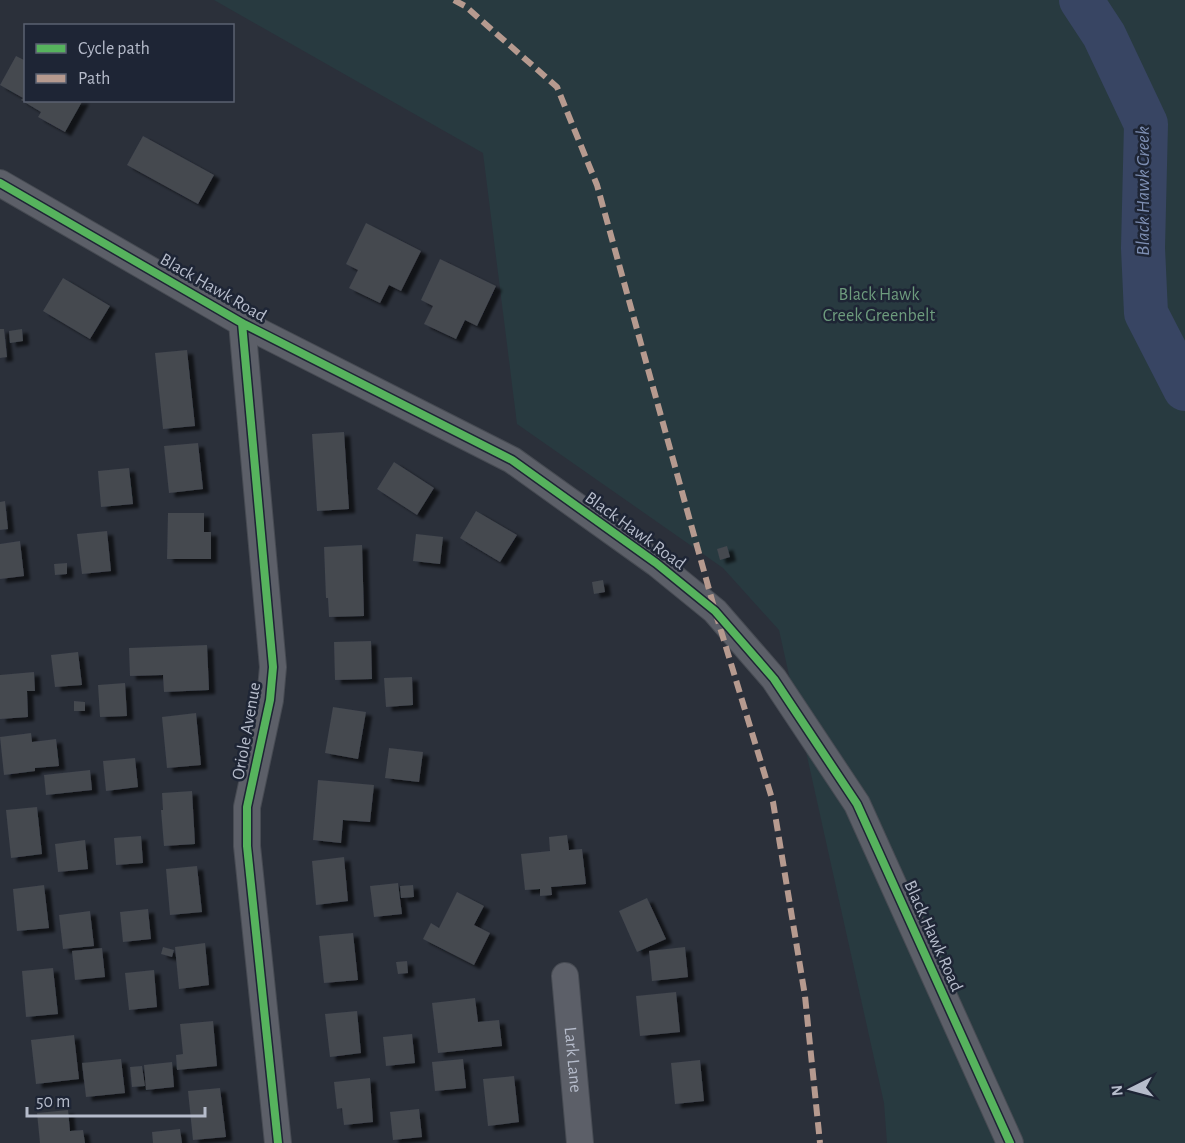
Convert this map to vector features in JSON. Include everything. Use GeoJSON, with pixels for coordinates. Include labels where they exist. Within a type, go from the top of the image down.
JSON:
{"type":"FeatureCollection","features":[{"type":"Feature","properties":{"kind":"street","name":"Black Hawk Road"},"geometry":{"type":"LineString","coordinates":[[0,183],[242,323],[512,460],[656,563],[715,611],[774,679],[857,804],[1010,1143]]}},
{"type":"Feature","properties":{"kind":"street","name":"Oriole Avenue"},"geometry":{"type":"LineString","coordinates":[[242,323],[273,667],[270,700],[248,807],[247,846],[278,1143]]}},
{"type":"Feature","properties":{"kind":"street","name":"Lark Lane"},"geometry":{"type":"LineString","coordinates":[[566,976],[580,1143]]}},
{"type":"Feature","properties":{"kind":"green space","name":"Black Hawk Creek Greenbelt"},"geometry":{"type":"Polygon","coordinates":[[[214,0],[1185,0],[1185,1143],[887,1143],[884,1103],[779,630],[723,568],[517,424],[483,153],[214,0]]]}},
{"type":"Feature","properties":{"kind":"building"},"geometry":{"type":"Polygon","coordinates":[[[16,56],[24,60],[24,102],[21,100],[23,98],[0,85],[16,56]]]}},
{"type":"Feature","properties":{"kind":"building"},"geometry":{"type":"Polygon","coordinates":[[[24,102],[82,102],[65,132],[38,117],[41,112],[24,102]]]}},
{"type":"Feature","properties":{"kind":"building"},"geometry":{"type":"Polygon","coordinates":[[[143,136],[214,175],[198,204],[127,165],[143,136]]]}},
{"type":"Feature","properties":{"kind":"building"},"geometry":{"type":"Polygon","coordinates":[[[366,223],[421,251],[401,291],[389,285],[380,303],[349,288],[358,270],[346,264],[366,223]]]}},
{"type":"Feature","properties":{"kind":"building"},"geometry":{"type":"Polygon","coordinates":[[[440,259],[496,286],[477,326],[465,320],[456,339],[424,324],[433,306],[421,300],[440,259]]]}},
{"type":"Feature","properties":{"kind":"building"},"geometry":{"type":"Polygon","coordinates":[[[63,278],[110,306],[90,339],[43,311],[63,278]]]}},
{"type":"Feature","properties":{"kind":"building"},"geometry":{"type":"Polygon","coordinates":[[[0,329],[4,329],[7,357],[0,358],[0,329]]]}},
{"type":"Feature","properties":{"kind":"building"},"geometry":{"type":"Polygon","coordinates":[[[22,329],[23,341],[10,343],[9,331],[22,329]]]}},
{"type":"Feature","properties":{"kind":"building"},"geometry":{"type":"Polygon","coordinates":[[[187,350],[195,426],[163,429],[155,353],[187,350]]]}},
{"type":"Feature","properties":{"kind":"building"},"geometry":{"type":"Polygon","coordinates":[[[344,432],[349,509],[317,511],[312,434],[344,432]]]}},
{"type":"Feature","properties":{"kind":"building"},"geometry":{"type":"Polygon","coordinates":[[[198,443],[203,489],[169,493],[164,446],[198,443]]]}},
{"type":"Feature","properties":{"kind":"building"},"geometry":{"type":"Polygon","coordinates":[[[394,462],[434,488],[417,515],[377,489],[394,462]]]}},
{"type":"Feature","properties":{"kind":"building"},"geometry":{"type":"Polygon","coordinates":[[[129,468],[133,504],[101,507],[98,471],[129,468]]]}},
{"type":"Feature","properties":{"kind":"building"},"geometry":{"type":"Polygon","coordinates":[[[5,501],[8,529],[0,530],[0,502],[5,501]]]}},
{"type":"Feature","properties":{"kind":"building"},"geometry":{"type":"Polygon","coordinates":[[[476,511],[517,535],[500,562],[460,538],[476,511]]]}},
{"type":"Feature","properties":{"kind":"building"},"geometry":{"type":"Polygon","coordinates":[[[168,513],[204,513],[204,532],[211,532],[211,559],[167,559],[168,513]]]}},
{"type":"Feature","properties":{"kind":"building"},"geometry":{"type":"Polygon","coordinates":[[[107,531],[111,571],[82,574],[77,534],[107,531]]]}},
{"type":"Feature","properties":{"kind":"building"},"geometry":{"type":"Polygon","coordinates":[[[416,534],[443,537],[440,564],[413,561],[416,534]]]}},
{"type":"Feature","properties":{"kind":"building"},"geometry":{"type":"Polygon","coordinates":[[[20,541],[24,576],[0,579],[0,544],[20,541]]]}},
{"type":"Feature","properties":{"kind":"building"},"geometry":{"type":"Polygon","coordinates":[[[362,545],[364,616],[329,617],[324,547],[362,545]]]}},
{"type":"Feature","properties":{"kind":"building"},"geometry":{"type":"Polygon","coordinates":[[[727,546],[730,557],[720,560],[717,549],[727,546]]]}},
{"type":"Feature","properties":{"kind":"building"},"geometry":{"type":"Polygon","coordinates":[[[67,563],[67,574],[55,575],[54,564],[67,563]]]}},
{"type":"Feature","properties":{"kind":"building"},"geometry":{"type":"Polygon","coordinates":[[[603,580],[605,592],[594,594],[592,582],[603,580]]]}},
{"type":"Feature","properties":{"kind":"building"},"geometry":{"type":"Polygon","coordinates":[[[371,641],[372,679],[335,680],[334,642],[371,641]]]}},
{"type":"Feature","properties":{"kind":"building"},"geometry":{"type":"Polygon","coordinates":[[[207,645],[209,690],[164,692],[163,675],[130,676],[129,648],[207,645]]]}},
{"type":"Feature","properties":{"kind":"building"},"geometry":{"type":"Polygon","coordinates":[[[78,652],[82,685],[55,687],[51,655],[78,652]]]}},
{"type":"Feature","properties":{"kind":"building"},"geometry":{"type":"Polygon","coordinates":[[[34,672],[35,691],[27,691],[28,717],[0,719],[0,675],[34,672]]]}},
{"type":"Feature","properties":{"kind":"building"},"geometry":{"type":"Polygon","coordinates":[[[412,677],[413,705],[386,707],[384,678],[412,677]]]}},
{"type":"Feature","properties":{"kind":"building"},"geometry":{"type":"Polygon","coordinates":[[[125,683],[127,716],[100,717],[98,685],[125,683]]]}},
{"type":"Feature","properties":{"kind":"building"},"geometry":{"type":"Polygon","coordinates":[[[74,701],[85,702],[85,711],[74,711],[74,701]]]}},
{"type":"Feature","properties":{"kind":"building"},"geometry":{"type":"Polygon","coordinates":[[[333,707],[366,712],[358,759],[325,753],[333,707]]]}},
{"type":"Feature","properties":{"kind":"building"},"geometry":{"type":"Polygon","coordinates":[[[196,713],[201,765],[167,768],[162,717],[196,713]]]}},
{"type":"Feature","properties":{"kind":"building"},"geometry":{"type":"Polygon","coordinates":[[[31,733],[32,742],[56,739],[59,766],[35,768],[35,771],[4,775],[0,737],[31,733]]]}},
{"type":"Feature","properties":{"kind":"building"},"geometry":{"type":"Polygon","coordinates":[[[389,748],[423,752],[419,782],[385,778],[389,748]]]}},
{"type":"Feature","properties":{"kind":"building"},"geometry":{"type":"Polygon","coordinates":[[[135,758],[138,787],[106,791],[103,761],[135,758]]]}},
{"type":"Feature","properties":{"kind":"building"},"geometry":{"type":"Polygon","coordinates":[[[90,770],[92,790],[46,795],[44,775],[90,770]]]}},
{"type":"Feature","properties":{"kind":"building"},"geometry":{"type":"Polygon","coordinates":[[[318,780],[374,785],[370,822],[343,820],[341,843],[313,840],[318,780]]]}},
{"type":"Feature","properties":{"kind":"building"},"geometry":{"type":"Polygon","coordinates":[[[192,791],[195,844],[164,846],[162,793],[192,791]]]}},
{"type":"Feature","properties":{"kind":"building"},"geometry":{"type":"Polygon","coordinates":[[[37,807],[42,854],[11,858],[6,810],[37,807]]]}},
{"type":"Feature","properties":{"kind":"building"},"geometry":{"type":"Polygon","coordinates":[[[567,835],[569,850],[582,849],[586,884],[551,887],[552,895],[540,896],[540,889],[525,890],[521,854],[550,851],[549,837],[567,835]]]}},
{"type":"Feature","properties":{"kind":"building"},"geometry":{"type":"Polygon","coordinates":[[[141,836],[143,863],[116,865],[114,838],[141,836]]]}},
{"type":"Feature","properties":{"kind":"building"},"geometry":{"type":"Polygon","coordinates":[[[85,840],[88,869],[58,872],[55,844],[85,840]]]}},
{"type":"Feature","properties":{"kind":"building"},"geometry":{"type":"Polygon","coordinates":[[[344,857],[348,901],[316,905],[312,861],[344,857]]]}},
{"type":"Feature","properties":{"kind":"building"},"geometry":{"type":"Polygon","coordinates":[[[197,866],[202,912],[170,915],[166,869],[197,866]]]}},
{"type":"Feature","properties":{"kind":"building"},"geometry":{"type":"Polygon","coordinates":[[[398,883],[402,914],[374,917],[370,886],[398,883]]]}},
{"type":"Feature","properties":{"kind":"building"},"geometry":{"type":"Polygon","coordinates":[[[44,885],[49,928],[17,931],[13,889],[44,885]]]}},
{"type":"Feature","properties":{"kind":"building"},"geometry":{"type":"Polygon","coordinates":[[[413,885],[414,897],[401,898],[400,886],[413,885]]]}},
{"type":"Feature","properties":{"kind":"building"},"geometry":{"type":"Polygon","coordinates":[[[457,892],[484,906],[474,925],[490,933],[474,965],[423,939],[431,923],[439,928],[457,892]]]}},
{"type":"Feature","properties":{"kind":"building"},"geometry":{"type":"Polygon","coordinates":[[[647,898],[666,939],[637,952],[619,911],[647,898]]]}},
{"type":"Feature","properties":{"kind":"building"},"geometry":{"type":"Polygon","coordinates":[[[148,909],[151,939],[123,942],[120,912],[148,909]]]}},
{"type":"Feature","properties":{"kind":"building"},"geometry":{"type":"Polygon","coordinates":[[[90,911],[94,946],[63,949],[59,915],[90,911]]]}},
{"type":"Feature","properties":{"kind":"building"},"geometry":{"type":"Polygon","coordinates":[[[353,933],[358,980],[324,983],[319,936],[353,933]]]}},
{"type":"Feature","properties":{"kind":"building"},"geometry":{"type":"Polygon","coordinates":[[[205,943],[209,985],[179,989],[175,947],[205,943]]]}},
{"type":"Feature","properties":{"kind":"building"},"geometry":{"type":"Polygon","coordinates":[[[163,947],[174,950],[172,957],[161,954],[163,947]]]}},
{"type":"Feature","properties":{"kind":"building"},"geometry":{"type":"Polygon","coordinates":[[[685,947],[688,977],[652,981],[649,951],[685,947]]]}},
{"type":"Feature","properties":{"kind":"building"},"geometry":{"type":"Polygon","coordinates":[[[102,948],[105,977],[75,980],[72,951],[102,948]]]}},
{"type":"Feature","properties":{"kind":"building"},"geometry":{"type":"Polygon","coordinates":[[[407,961],[408,973],[398,974],[396,962],[407,961]]]}},
{"type":"Feature","properties":{"kind":"building"},"geometry":{"type":"Polygon","coordinates":[[[53,968],[58,1014],[26,1017],[22,971],[53,968]]]}},
{"type":"Feature","properties":{"kind":"building"},"geometry":{"type":"Polygon","coordinates":[[[154,970],[157,1007],[129,1010],[125,973],[154,970]]]}},
{"type":"Feature","properties":{"kind":"building"},"geometry":{"type":"Polygon","coordinates":[[[676,992],[680,1032],[640,1036],[636,996],[676,992]]]}},
{"type":"Feature","properties":{"kind":"building"},"geometry":{"type":"Polygon","coordinates":[[[475,998],[478,1022],[499,1020],[502,1046],[438,1053],[432,1003],[475,998]]]}},
{"type":"Feature","properties":{"kind":"building"},"geometry":{"type":"Polygon","coordinates":[[[357,1011],[361,1053],[330,1057],[325,1014],[357,1011]]]}},
{"type":"Feature","properties":{"kind":"building"},"geometry":{"type":"Polygon","coordinates":[[[213,1021],[217,1066],[177,1070],[176,1055],[183,1054],[180,1024],[213,1021]]]}},
{"type":"Feature","properties":{"kind":"building"},"geometry":{"type":"Polygon","coordinates":[[[412,1034],[415,1063],[386,1066],[383,1037],[412,1034]]]}},
{"type":"Feature","properties":{"kind":"building"},"geometry":{"type":"Polygon","coordinates":[[[74,1035],[79,1079],[36,1084],[31,1040],[74,1035]]]}},
{"type":"Feature","properties":{"kind":"building"},"geometry":{"type":"Polygon","coordinates":[[[121,1059],[125,1093],[86,1097],[82,1063],[121,1059]]]}},
{"type":"Feature","properties":{"kind":"building"},"geometry":{"type":"Polygon","coordinates":[[[463,1059],[466,1088],[435,1091],[432,1062],[463,1059]]]}},
{"type":"Feature","properties":{"kind":"building"},"geometry":{"type":"Polygon","coordinates":[[[700,1060],[704,1101],[675,1104],[671,1063],[700,1060]]]}},
{"type":"Feature","properties":{"kind":"building"},"geometry":{"type":"Polygon","coordinates":[[[172,1062],[174,1087],[146,1090],[144,1065],[172,1062]]]}},
{"type":"Feature","properties":{"kind":"building"},"geometry":{"type":"Polygon","coordinates":[[[142,1066],[145,1086],[132,1087],[130,1067],[142,1066]]]}},
{"type":"Feature","properties":{"kind":"building"},"geometry":{"type":"Polygon","coordinates":[[[514,1076],[519,1122],[488,1126],[483,1079],[514,1076]]]}},
{"type":"Feature","properties":{"kind":"building"},"geometry":{"type":"Polygon","coordinates":[[[370,1078],[373,1122],[344,1125],[342,1108],[337,1109],[334,1082],[370,1078]]]}},
{"type":"Feature","properties":{"kind":"building"},"geometry":{"type":"Polygon","coordinates":[[[220,1088],[226,1137],[193,1140],[188,1091],[220,1088]]]}},
{"type":"Feature","properties":{"kind":"building"},"geometry":{"type":"Polygon","coordinates":[[[419,1109],[422,1137],[393,1140],[390,1112],[419,1109]]]}},
{"type":"Feature","properties":{"kind":"building"},"geometry":{"type":"Polygon","coordinates":[[[68,1110],[70,1131],[83,1130],[85,1143],[40,1143],[37,1113],[68,1110]]]}},
{"type":"Feature","properties":{"kind":"building"},"geometry":{"type":"Polygon","coordinates":[[[180,1129],[182,1143],[153,1143],[152,1132],[180,1129]]]}},
{"type":"Feature","properties":{"kind":"waterway","name":"Black Hawk Creek"},"geometry":{"type":"LineString","coordinates":[[1081,0],[1104,35],[1146,124],[1143,248],[1146,313],[1185,389]]}},
{"type":"Feature","properties":{"kind":"marked path"},"geometry":{"type":"LineString","coordinates":[[454,0],[465,6],[557,87],[597,185],[715,611],[773,802],[805,996],[820,1143]]}},
{"type":"Feature","properties":{"kind":"cycle path"},"geometry":{"type":"LineString","coordinates":[[0,183],[242,323],[512,460],[656,563],[715,611],[774,679],[857,804],[1010,1143]]}},
{"type":"Feature","properties":{"kind":"cycle path"},"geometry":{"type":"LineString","coordinates":[[242,323],[273,667],[270,700],[247,807],[247,846],[278,1143]]}}]}
